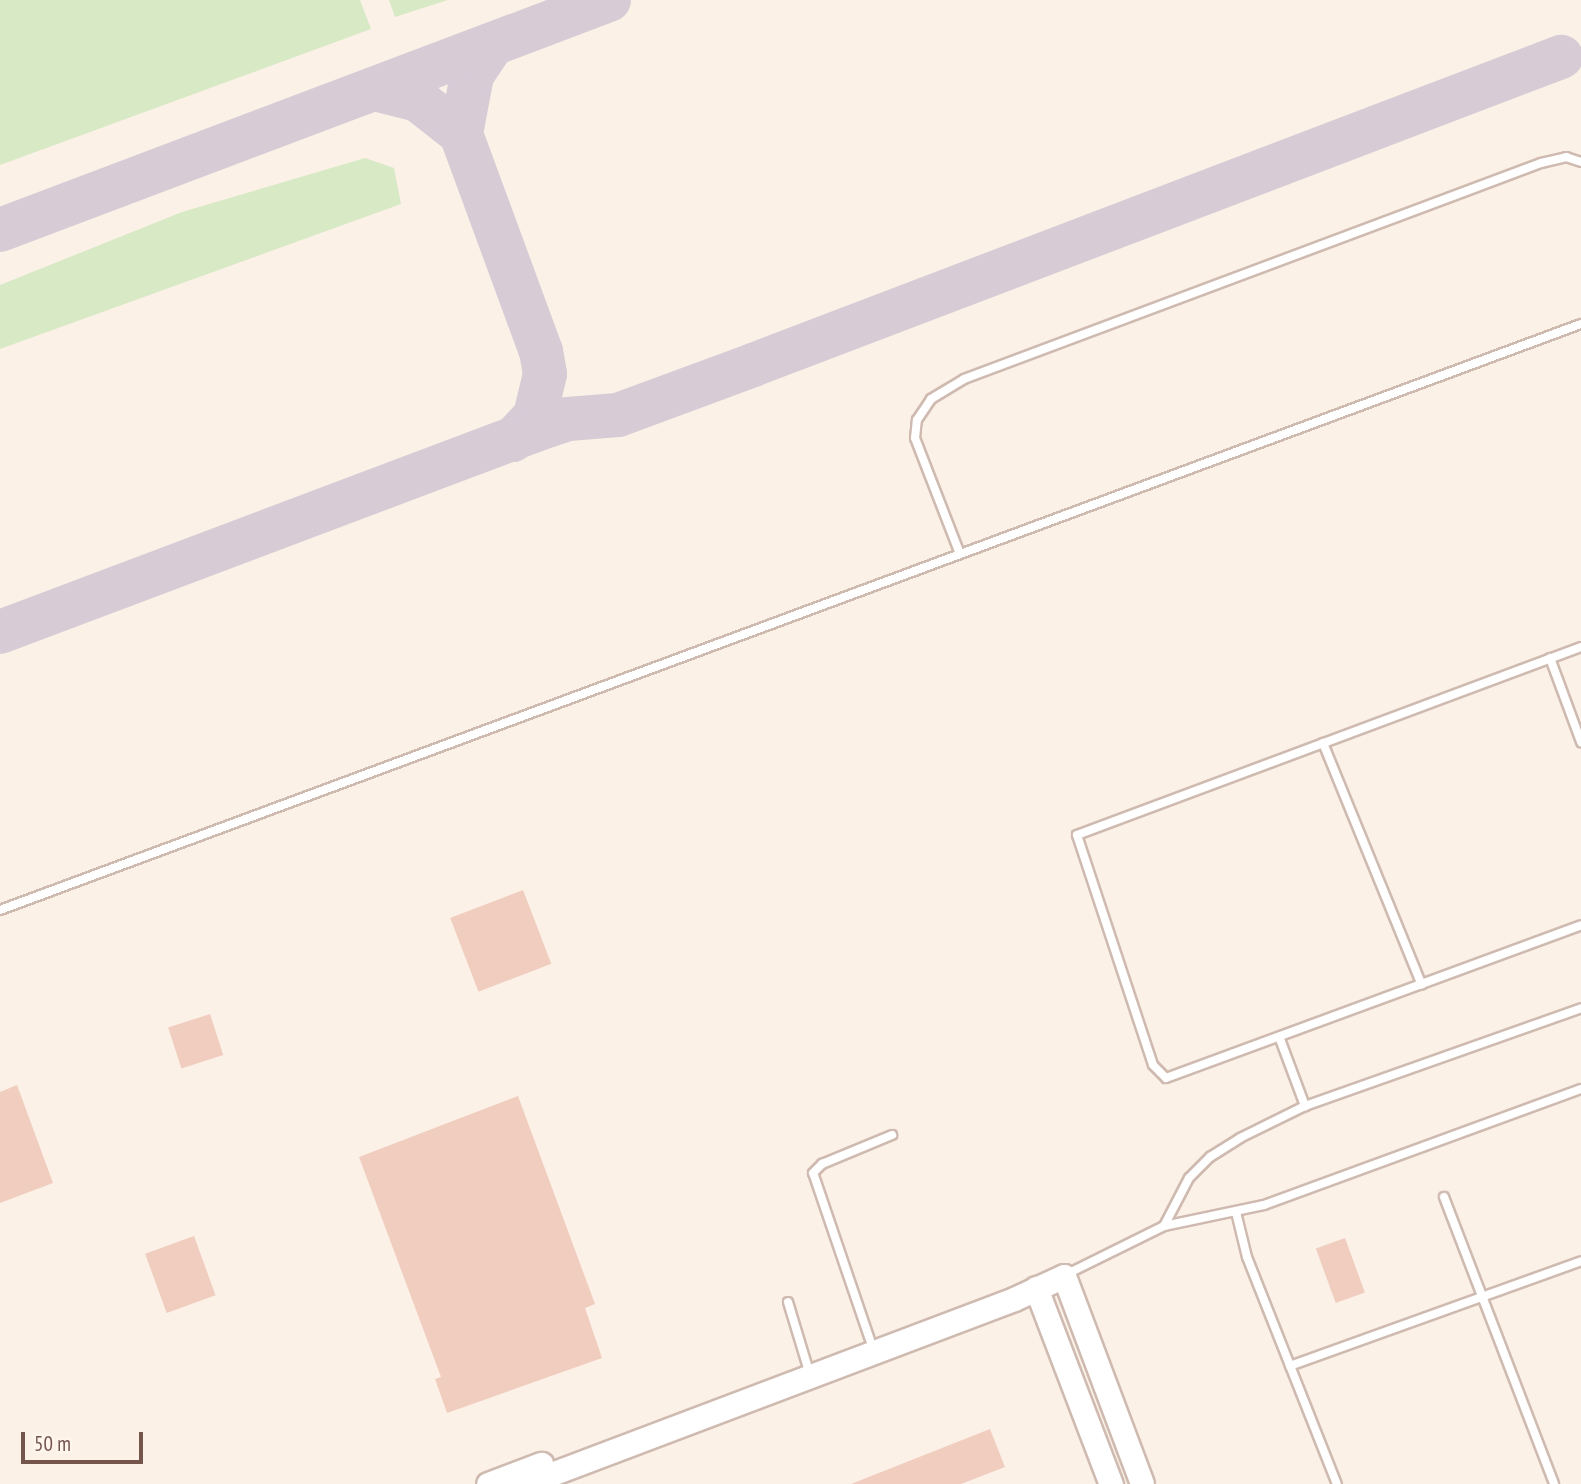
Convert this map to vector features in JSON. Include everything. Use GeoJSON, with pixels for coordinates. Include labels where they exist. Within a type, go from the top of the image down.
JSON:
{"type":"FeatureCollection","features":[{"type":"Feature","properties":{"kind":"main road"},"geometry":{"type":"LineString","coordinates":[[525,1484],[1064,1276],[1142,1484]]}},
{"type":"Feature","properties":{"kind":"main road"},"geometry":{"type":"LineString","coordinates":[[488,1484],[1010,1287],[1037,1287]]}},
{"type":"Feature","properties":{"kind":"main road"},"geometry":{"type":"LineString","coordinates":[[1037,1287],[1111,1484]]}},
{"type":"Feature","properties":{"kind":"lane"},"geometry":{"type":"LineString","coordinates":[[960,554],[915,438],[917,420],[931,399],[964,379],[1541,163],[1566,158],[1581,162]]}},
{"type":"Feature","properties":{"kind":"lane"},"geometry":{"type":"LineString","coordinates":[[0,910],[1581,324]]}},
{"type":"Feature","properties":{"kind":"lane"},"geometry":{"type":"LineString","coordinates":[[1581,647],[1077,835],[1157,1073],[1171,1077],[1280,1039],[1581,925]]}},
{"type":"Feature","properties":{"kind":"lane"},"geometry":{"type":"LineString","coordinates":[[1550,658],[1581,742]]}},
{"type":"Feature","properties":{"kind":"lane"},"geometry":{"type":"LineString","coordinates":[[1323,743],[1422,985]]}},
{"type":"Feature","properties":{"kind":"lane"},"geometry":{"type":"LineString","coordinates":[[1164,1226],[1189,1178],[1210,1157],[1305,1106],[1581,1008]]}},
{"type":"Feature","properties":{"kind":"lane"},"geometry":{"type":"LineString","coordinates":[[1280,1039],[1305,1106]]}},
{"type":"Feature","properties":{"kind":"lane"},"geometry":{"type":"LineString","coordinates":[[1064,1276],[1164,1226],[1236,1212],[1581,1089]]}},
{"type":"Feature","properties":{"kind":"lane"},"geometry":{"type":"LineString","coordinates":[[870,1340],[813,1173],[821,1164],[892,1135]]}},
{"type":"Feature","properties":{"kind":"lane"},"geometry":{"type":"LineString","coordinates":[[1444,1197],[1554,1484]]}},
{"type":"Feature","properties":{"kind":"lane"},"geometry":{"type":"LineString","coordinates":[[1236,1212],[1247,1257],[1336,1484]]}},
{"type":"Feature","properties":{"kind":"lane"},"geometry":{"type":"LineString","coordinates":[[1290,1366],[1581,1261]]}},
{"type":"Feature","properties":{"kind":"lane"},"geometry":{"type":"LineString","coordinates":[[788,1302],[807,1365]]}},
{"type":"Feature","properties":{"kind":"green space"},"geometry":{"type":"Polygon","coordinates":[[[0,0],[360,0],[371,29],[0,165],[0,0]]]}},
{"type":"Feature","properties":{"kind":"green space"},"geometry":{"type":"Polygon","coordinates":[[[389,0],[448,0],[395,17],[389,0]]]}},
{"type":"Feature","properties":{"kind":"green space"},"geometry":{"type":"Polygon","coordinates":[[[365,158],[394,168],[401,204],[0,349],[0,285],[182,212],[365,158]]]}},
{"type":"Feature","properties":{"kind":"building"},"geometry":{"type":"Polygon","coordinates":[[[523,890],[551,964],[478,992],[450,918],[523,890]]]}},
{"type":"Feature","properties":{"kind":"building"},"geometry":{"type":"Polygon","coordinates":[[[210,1014],[223,1055],[181,1068],[168,1028],[210,1014]]]}},
{"type":"Feature","properties":{"kind":"building"},"geometry":{"type":"Polygon","coordinates":[[[17,1085],[53,1183],[0,1203],[0,1092],[17,1085]]]}},
{"type":"Feature","properties":{"kind":"building"},"geometry":{"type":"Polygon","coordinates":[[[518,1096],[595,1304],[585,1308],[602,1358],[447,1413],[435,1379],[441,1377],[359,1157],[518,1096]]]}},
{"type":"Feature","properties":{"kind":"building"},"geometry":{"type":"Polygon","coordinates":[[[194,1236],[216,1295],[167,1313],[145,1254],[194,1236]]]}},
{"type":"Feature","properties":{"kind":"building"},"geometry":{"type":"Polygon","coordinates":[[[1345,1238],[1365,1293],[1336,1303],[1316,1249],[1345,1238]]]}},
{"type":"Feature","properties":{"kind":"building"},"geometry":{"type":"Polygon","coordinates":[[[990,1429],[1005,1467],[961,1484],[851,1484],[990,1429]]]}},
{"type":"Feature","properties":{"kind":"taxiway"},"geometry":{"type":"LineString","coordinates":[[0,230],[609,0]]}},
{"type":"Feature","properties":{"kind":"taxiway"},"geometry":{"type":"LineString","coordinates":[[378,90],[418,100],[461,134],[472,75],[491,47]]}},
{"type":"Feature","properties":{"kind":"taxiway"},"geometry":{"type":"LineString","coordinates":[[0,632],[533,431],[568,419],[618,415],[1561,57]]}},
{"type":"Feature","properties":{"kind":"taxiway"},"geometry":{"type":"LineString","coordinates":[[461,134],[541,351],[545,374],[535,416],[513,440]]}}]}
